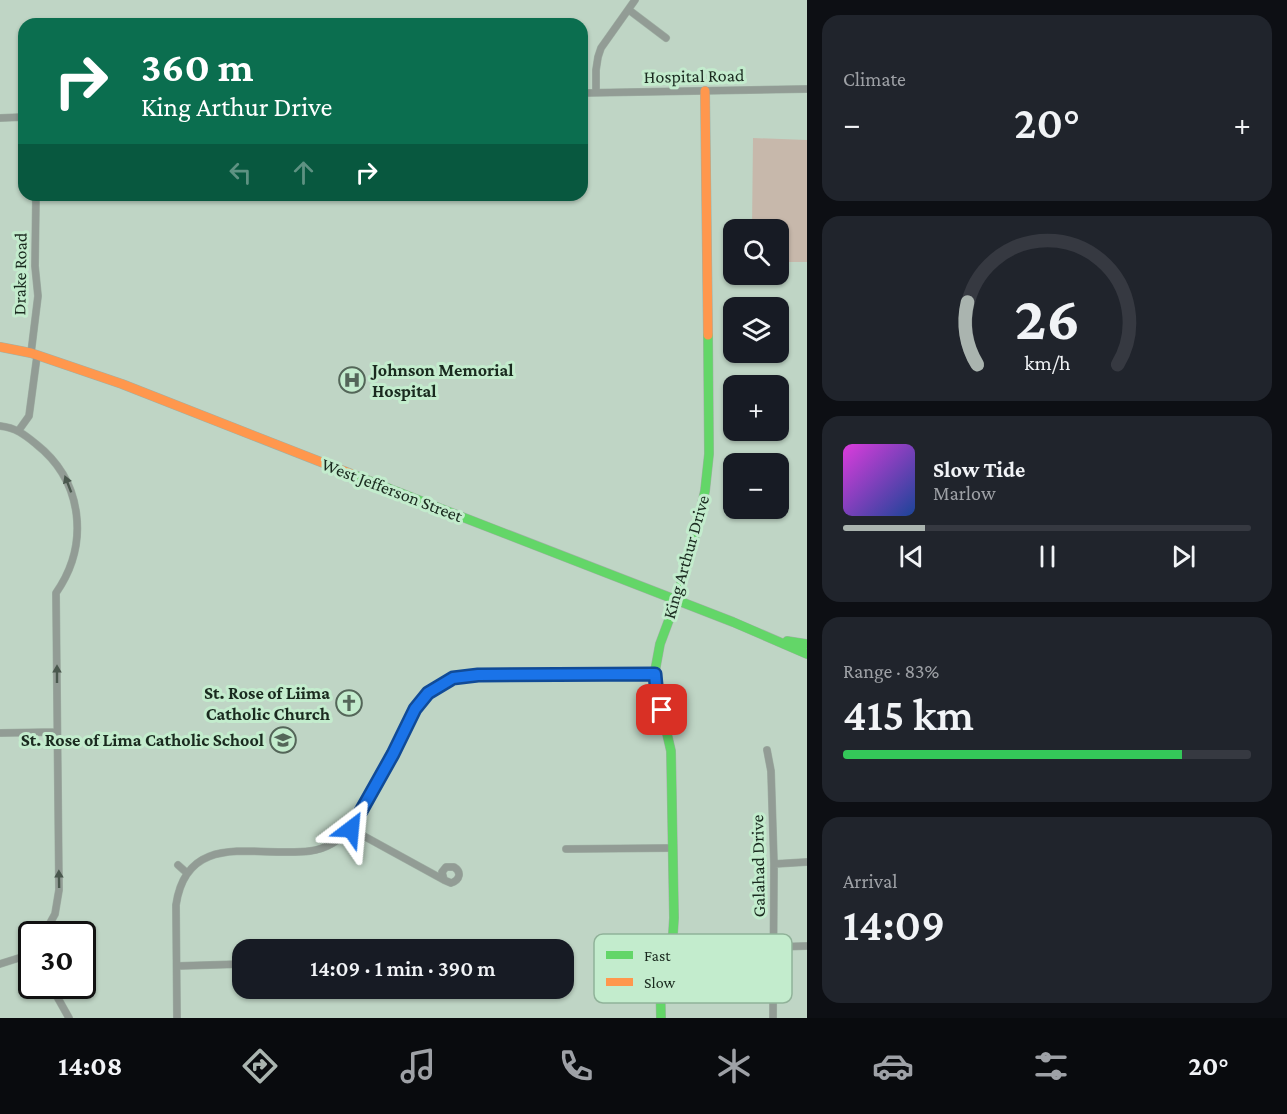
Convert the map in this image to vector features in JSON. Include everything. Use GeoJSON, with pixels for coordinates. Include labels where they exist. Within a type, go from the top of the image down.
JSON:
{"type":"FeatureCollection","features":[{"type":"Feature","properties":{"kind":"street"},"geometry":{"type":"LineString","coordinates":[[597,92],[598,57],[635,0]]}},
{"type":"Feature","properties":{"kind":"street"},"geometry":{"type":"LineString","coordinates":[[629,10],[666,38]]}},
{"type":"Feature","properties":{"kind":"street","name":"Hospital Road"},"geometry":{"type":"LineString","coordinates":[[588,93],[807,89]]}},
{"type":"Feature","properties":{"kind":"street","name":"King Arthur Drive"},"geometry":{"type":"LineString","coordinates":[[672,934],[671,751],[668,728],[657,696],[655,674],[660,644],[676,600],[702,510],[707,482],[709,454],[705,91]]}},
{"type":"Feature","properties":{"kind":"street"},"geometry":{"type":"LineString","coordinates":[[0,118],[18,117]]}},
{"type":"Feature","properties":{"kind":"street","name":"Drake Road"},"geometry":{"type":"LineString","coordinates":[[19,430],[29,416],[34,355],[38,296],[35,266],[36,201]]}},
{"type":"Feature","properties":{"kind":"street","name":"West Jefferson Street"},"geometry":{"type":"LineString","coordinates":[[0,347],[34,355],[122,384],[780,641],[807,644]]}},
{"type":"Feature","properties":{"kind":"street"},"geometry":{"type":"LineString","coordinates":[[0,426],[19,430],[51,456],[63,471],[78,520],[71,566],[56,593],[59,890],[55,914],[51,921]]}},
{"type":"Feature","properties":{"kind":"street","name":"West Jefferson Street"},"geometry":{"type":"LineString","coordinates":[[780,641],[784,645],[807,654]]}},
{"type":"Feature","properties":{"kind":"street"},"geometry":{"type":"LineString","coordinates":[[177,1018],[176,905],[178,889],[188,873],[201,861],[231,850],[310,851],[333,844],[351,829],[415,709],[428,693],[453,678],[478,675],[655,674]]}},
{"type":"Feature","properties":{"kind":"street"},"geometry":{"type":"LineString","coordinates":[[0,733],[57,732]]}},
{"type":"Feature","properties":{"kind":"street","name":"Galahad Drive"},"geometry":{"type":"LineString","coordinates":[[767,750],[771,771],[774,934]]}},
{"type":"Feature","properties":{"kind":"street"},"geometry":{"type":"LineString","coordinates":[[351,829],[444,879]]}},
{"type":"Feature","properties":{"kind":"street"},"geometry":{"type":"LineString","coordinates":[[566,849],[673,848]]}},
{"type":"Feature","properties":{"kind":"street"},"geometry":{"type":"LineString","coordinates":[[774,864],[807,862]]}},
{"type":"Feature","properties":{"kind":"street"},"geometry":{"type":"LineString","coordinates":[[178,865],[188,873]]}},
{"type":"Feature","properties":{"kind":"street"},"geometry":{"type":"LineString","coordinates":[[792,946],[807,946]]}},
{"type":"Feature","properties":{"kind":"street"},"geometry":{"type":"LineString","coordinates":[[0,964],[18,958]]}},
{"type":"Feature","properties":{"kind":"street"},"geometry":{"type":"LineString","coordinates":[[177,966],[232,964]]}},
{"type":"Feature","properties":{"kind":"street"},"geometry":{"type":"LineString","coordinates":[[58,999],[69,1018]]}},
{"type":"Feature","properties":{"kind":"street","name":"King Arthur Drive"},"geometry":{"type":"LineString","coordinates":[[661,1003],[661,1018]]}},
{"type":"Feature","properties":{"kind":"street","name":"Galahad Drive"},"geometry":{"type":"LineString","coordinates":[[773,1003],[773,1018]]}},
{"type":"Feature","properties":{"kind":"shaded area"},"geometry":{"type":"Polygon","coordinates":[[[753,138],[807,140],[807,262],[789,262],[789,219],[752,219],[753,138]]]}},
{"type":"Feature","properties":{"kind":"traffic: fast"},"geometry":{"type":"LineString","coordinates":[[673,934],[671,751],[657,691],[655,671],[660,644],[692,547],[705,491],[709,454],[708,335]]}},
{"type":"Feature","properties":{"kind":"traffic: fast"},"geometry":{"type":"LineString","coordinates":[[354,475],[733,622],[807,654]]}},
{"type":"Feature","properties":{"kind":"traffic: fast"},"geometry":{"type":"LineString","coordinates":[[787,641],[807,644]]}},
{"type":"Feature","properties":{"kind":"traffic: fast"},"geometry":{"type":"LineString","coordinates":[[661,1003],[661,1018]]}},
{"type":"Feature","properties":{"kind":"traffic: slow"},"geometry":{"type":"LineString","coordinates":[[705,91],[708,335]]}},
{"type":"Feature","properties":{"kind":"traffic: slow"},"geometry":{"type":"LineString","coordinates":[[0,347],[31,353],[122,384],[354,475]]}},
{"type":"Feature","properties":{"kind":"place","name":"Johnson Memorial Hospital"},"geometry":{"type":"Point","coordinates":[352,380]}},
{"type":"Feature","properties":{"kind":"place","name":"St. Rose of Liima Catholic Church"},"geometry":{"type":"Point","coordinates":[349,703]}},
{"type":"Feature","properties":{"kind":"place","name":"St. Rose of Lima Catholic School"},"geometry":{"type":"Point","coordinates":[283,740]}},
{"type":"Feature","properties":{"kind":"route"},"geometry":{"type":"LineString","coordinates":[[351,829],[415,709],[428,693],[453,678],[466,675],[655,674],[657,696],[662,710]]}}]}
